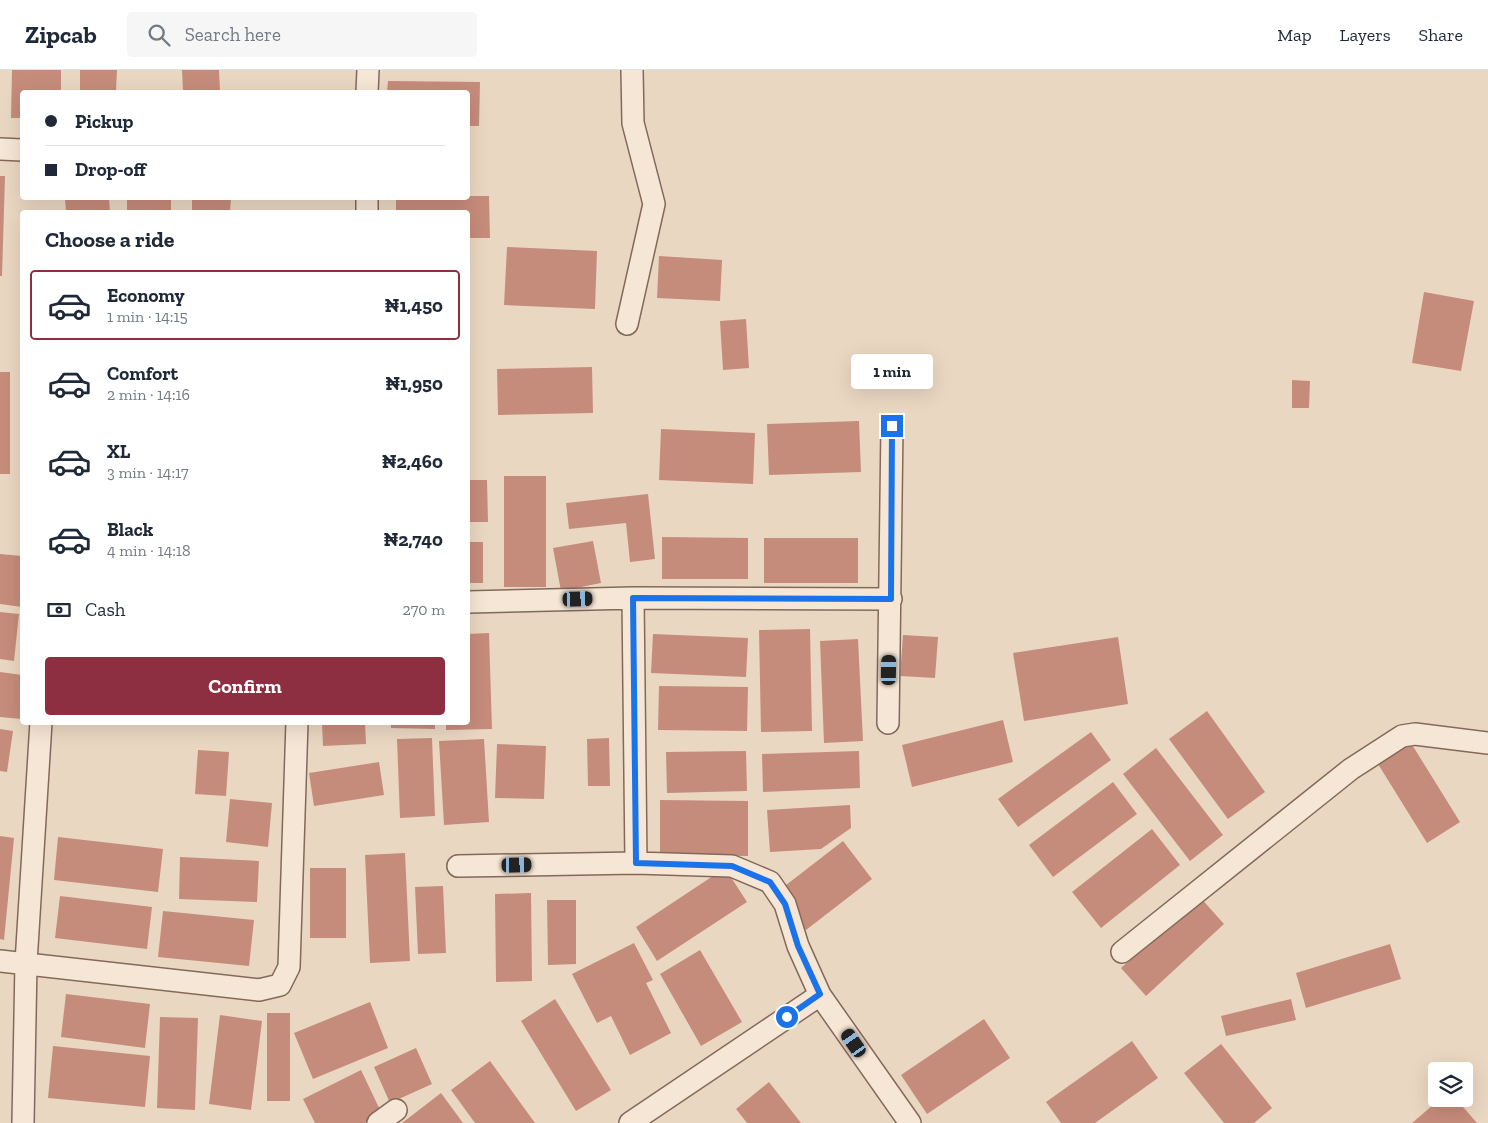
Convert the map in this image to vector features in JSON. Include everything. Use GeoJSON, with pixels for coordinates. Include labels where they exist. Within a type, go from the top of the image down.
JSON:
{"type":"FeatureCollection","features":[{"type":"Feature","properties":{"kind":"street"},"geometry":{"type":"LineString","coordinates":[[368,70],[368,90]]}},
{"type":"Feature","properties":{"kind":"street"},"geometry":{"type":"LineString","coordinates":[[627,324],[654,204],[633,123],[632,70]]}},
{"type":"Feature","properties":{"kind":"street"},"geometry":{"type":"LineString","coordinates":[[0,150],[20,150]]}},
{"type":"Feature","properties":{"kind":"street"},"geometry":{"type":"LineString","coordinates":[[888,722],[892,426]]}},
{"type":"Feature","properties":{"kind":"street"},"geometry":{"type":"LineString","coordinates":[[470,602],[633,598],[891,599]]}},
{"type":"Feature","properties":{"kind":"street"},"geometry":{"type":"LineString","coordinates":[[633,598],[636,863]]}},
{"type":"Feature","properties":{"kind":"street"},"geometry":{"type":"LineString","coordinates":[[23,1123],[26,963],[41,725]]}},
{"type":"Feature","properties":{"kind":"street"},"geometry":{"type":"LineString","coordinates":[[0,961],[259,990],[280,985],[289,967],[297,725]]}},
{"type":"Feature","properties":{"kind":"street"},"geometry":{"type":"LineString","coordinates":[[1122,952],[1352,770],[1402,736],[1415,734],[1488,743]]}},
{"type":"Feature","properties":{"kind":"street"},"geometry":{"type":"LineString","coordinates":[[458,866],[636,863],[732,866],[770,882],[785,904],[798,946],[820,994],[910,1123]]}},
{"type":"Feature","properties":{"kind":"street"},"geometry":{"type":"LineString","coordinates":[[630,1123],[820,994]]}},
{"type":"Feature","properties":{"kind":"street"},"geometry":{"type":"LineString","coordinates":[[378,1123],[396,1110]]}},
{"type":"Feature","properties":{"kind":"building"},"geometry":{"type":"Polygon","coordinates":[[[12,70],[61,70],[61,90],[20,90],[20,118],[11,118],[12,70]]]}},
{"type":"Feature","properties":{"kind":"building"},"geometry":{"type":"Polygon","coordinates":[[[80,70],[117,70],[116,90],[80,90],[80,70]]]}},
{"type":"Feature","properties":{"kind":"building"},"geometry":{"type":"Polygon","coordinates":[[[182,70],[219,70],[220,90],[183,90],[182,70]]]}},
{"type":"Feature","properties":{"kind":"building"},"geometry":{"type":"Polygon","coordinates":[[[388,81],[480,82],[479,126],[470,126],[470,90],[387,90],[388,81]]]}},
{"type":"Feature","properties":{"kind":"building"},"geometry":{"type":"Polygon","coordinates":[[[0,176],[5,176],[2,276],[0,276],[0,176]]]}},
{"type":"Feature","properties":{"kind":"building"},"geometry":{"type":"Polygon","coordinates":[[[470,196],[489,196],[490,238],[470,238],[470,210],[396,210],[396,200],[470,200],[470,196]]]}},
{"type":"Feature","properties":{"kind":"building"},"geometry":{"type":"Polygon","coordinates":[[[65,200],[109,200],[110,210],[66,210],[65,200]]]}},
{"type":"Feature","properties":{"kind":"building"},"geometry":{"type":"Polygon","coordinates":[[[127,200],[171,200],[171,210],[127,210],[127,200]]]}},
{"type":"Feature","properties":{"kind":"building"},"geometry":{"type":"Polygon","coordinates":[[[192,200],[231,200],[230,210],[192,210],[192,200]]]}},
{"type":"Feature","properties":{"kind":"building"},"geometry":{"type":"Polygon","coordinates":[[[507,247],[597,251],[595,309],[504,305],[507,247]]]}},
{"type":"Feature","properties":{"kind":"building"},"geometry":{"type":"Polygon","coordinates":[[[659,256],[722,260],[720,301],[657,298],[659,256]]]}},
{"type":"Feature","properties":{"kind":"building"},"geometry":{"type":"Polygon","coordinates":[[[1424,292],[1474,301],[1461,371],[1412,363],[1424,292]]]}},
{"type":"Feature","properties":{"kind":"building"},"geometry":{"type":"Polygon","coordinates":[[[746,319],[749,368],[723,370],[720,321],[746,319]]]}},
{"type":"Feature","properties":{"kind":"building"},"geometry":{"type":"Polygon","coordinates":[[[592,367],[593,413],[498,415],[497,369],[592,367]]]}},
{"type":"Feature","properties":{"kind":"building"},"geometry":{"type":"Polygon","coordinates":[[[0,372],[10,372],[10,474],[0,474],[0,372]]]}},
{"type":"Feature","properties":{"kind":"building"},"geometry":{"type":"Polygon","coordinates":[[[1292,380],[1310,381],[1309,408],[1292,408],[1292,380]]]}},
{"type":"Feature","properties":{"kind":"building"},"geometry":{"type":"Polygon","coordinates":[[[859,421],[861,472],[769,475],[767,424],[859,421]]]}},
{"type":"Feature","properties":{"kind":"building"},"geometry":{"type":"Polygon","coordinates":[[[661,429],[755,433],[753,484],[659,480],[661,429]]]}},
{"type":"Feature","properties":{"kind":"building"},"geometry":{"type":"Polygon","coordinates":[[[504,476],[546,476],[546,587],[504,587],[504,476]]]}},
{"type":"Feature","properties":{"kind":"building"},"geometry":{"type":"Polygon","coordinates":[[[470,480],[487,480],[488,522],[470,522],[470,480]]]}},
{"type":"Feature","properties":{"kind":"building"},"geometry":{"type":"Polygon","coordinates":[[[648,494],[655,559],[630,562],[626,523],[569,529],[566,503],[648,494]]]}},
{"type":"Feature","properties":{"kind":"building"},"geometry":{"type":"Polygon","coordinates":[[[662,537],[748,538],[748,579],[662,579],[662,537]]]}},
{"type":"Feature","properties":{"kind":"building"},"geometry":{"type":"Polygon","coordinates":[[[764,538],[858,538],[858,583],[764,583],[764,538]]]}},
{"type":"Feature","properties":{"kind":"building"},"geometry":{"type":"Polygon","coordinates":[[[593,541],[601,583],[561,591],[553,548],[593,541]]]}},
{"type":"Feature","properties":{"kind":"building"},"geometry":{"type":"Polygon","coordinates":[[[470,542],[483,542],[483,583],[470,583],[470,542]]]}},
{"type":"Feature","properties":{"kind":"building"},"geometry":{"type":"Polygon","coordinates":[[[0,554],[20,556],[20,607],[0,604],[0,554]]]}},
{"type":"Feature","properties":{"kind":"building"},"geometry":{"type":"Polygon","coordinates":[[[0,612],[19,614],[14,661],[0,659],[0,612]]]}},
{"type":"Feature","properties":{"kind":"building"},"geometry":{"type":"Polygon","coordinates":[[[810,629],[812,731],[761,732],[759,630],[810,629]]]}},
{"type":"Feature","properties":{"kind":"building"},"geometry":{"type":"Polygon","coordinates":[[[489,633],[492,729],[446,730],[446,725],[470,725],[470,634],[489,633]]]}},
{"type":"Feature","properties":{"kind":"building"},"geometry":{"type":"Polygon","coordinates":[[[653,634],[748,638],[746,677],[651,673],[653,634]]]}},
{"type":"Feature","properties":{"kind":"building"},"geometry":{"type":"Polygon","coordinates":[[[903,635],[938,637],[935,678],[900,676],[903,635]]]}},
{"type":"Feature","properties":{"kind":"building"},"geometry":{"type":"Polygon","coordinates":[[[1118,637],[1128,704],[1024,721],[1013,653],[1118,637]]]}},
{"type":"Feature","properties":{"kind":"building"},"geometry":{"type":"Polygon","coordinates":[[[858,639],[863,741],[824,743],[820,641],[858,639]]]}},
{"type":"Feature","properties":{"kind":"building"},"geometry":{"type":"Polygon","coordinates":[[[0,672],[20,675],[20,719],[0,717],[0,672]]]}},
{"type":"Feature","properties":{"kind":"building"},"geometry":{"type":"Polygon","coordinates":[[[659,686],[748,687],[747,731],[658,730],[659,686]]]}},
{"type":"Feature","properties":{"kind":"building"},"geometry":{"type":"Polygon","coordinates":[[[1207,711],[1265,792],[1228,819],[1169,739],[1207,711]]]}},
{"type":"Feature","properties":{"kind":"building"},"geometry":{"type":"Polygon","coordinates":[[[1003,720],[1013,762],[912,787],[902,745],[1003,720]]]}},
{"type":"Feature","properties":{"kind":"building"},"geometry":{"type":"Polygon","coordinates":[[[322,725],[365,725],[366,744],[323,746],[322,725]]]}},
{"type":"Feature","properties":{"kind":"building"},"geometry":{"type":"Polygon","coordinates":[[[391,725],[435,725],[435,729],[391,728],[391,725]]]}},
{"type":"Feature","properties":{"kind":"building"},"geometry":{"type":"Polygon","coordinates":[[[0,729],[13,731],[7,772],[0,771],[0,729]]]}},
{"type":"Feature","properties":{"kind":"building"},"geometry":{"type":"Polygon","coordinates":[[[1091,732],[1111,760],[1018,827],[998,799],[1091,732]]]}},
{"type":"Feature","properties":{"kind":"building"},"geometry":{"type":"Polygon","coordinates":[[[432,738],[435,816],[400,818],[397,739],[432,738]]]}},
{"type":"Feature","properties":{"kind":"building"},"geometry":{"type":"Polygon","coordinates":[[[609,738],[610,786],[588,786],[587,739],[609,738]]]}},
{"type":"Feature","properties":{"kind":"building"},"geometry":{"type":"Polygon","coordinates":[[[484,739],[489,822],[444,825],[439,741],[484,739]]]}},
{"type":"Feature","properties":{"kind":"building"},"geometry":{"type":"Polygon","coordinates":[[[1411,743],[1460,822],[1427,843],[1378,764],[1411,743]]]}},
{"type":"Feature","properties":{"kind":"building"},"geometry":{"type":"Polygon","coordinates":[[[497,744],[546,746],[544,799],[495,798],[497,744]]]}},
{"type":"Feature","properties":{"kind":"building"},"geometry":{"type":"Polygon","coordinates":[[[1156,748],[1223,835],[1190,861],[1123,774],[1156,748]]]}},
{"type":"Feature","properties":{"kind":"building"},"geometry":{"type":"Polygon","coordinates":[[[198,750],[229,752],[226,796],[195,794],[198,750]]]}},
{"type":"Feature","properties":{"kind":"building"},"geometry":{"type":"Polygon","coordinates":[[[746,751],[747,791],[667,793],[666,752],[746,751]]]}},
{"type":"Feature","properties":{"kind":"building"},"geometry":{"type":"Polygon","coordinates":[[[859,751],[860,788],[763,792],[762,754],[859,751]]]}},
{"type":"Feature","properties":{"kind":"building"},"geometry":{"type":"Polygon","coordinates":[[[379,762],[384,795],[314,806],[309,773],[379,762]]]}},
{"type":"Feature","properties":{"kind":"building"},"geometry":{"type":"Polygon","coordinates":[[[1113,782],[1137,814],[1053,877],[1029,845],[1113,782]]]}},
{"type":"Feature","properties":{"kind":"building"},"geometry":{"type":"Polygon","coordinates":[[[230,799],[272,803],[268,847],[226,842],[230,799]]]}},
{"type":"Feature","properties":{"kind":"building"},"geometry":{"type":"Polygon","coordinates":[[[660,800],[748,801],[748,856],[660,855],[660,800]]]}},
{"type":"Feature","properties":{"kind":"building"},"geometry":{"type":"Polygon","coordinates":[[[850,805],[851,828],[821,849],[770,852],[767,810],[850,805]]]}},
{"type":"Feature","properties":{"kind":"building"},"geometry":{"type":"Polygon","coordinates":[[[1152,829],[1180,865],[1101,928],[1072,892],[1152,829]]]}},
{"type":"Feature","properties":{"kind":"building"},"geometry":{"type":"Polygon","coordinates":[[[0,836],[14,838],[4,940],[0,939],[0,836]]]}},
{"type":"Feature","properties":{"kind":"building"},"geometry":{"type":"Polygon","coordinates":[[[58,837],[163,849],[158,892],[54,880],[58,837]]]}},
{"type":"Feature","properties":{"kind":"building"},"geometry":{"type":"Polygon","coordinates":[[[843,841],[872,879],[806,930],[777,892],[843,841]]]}},
{"type":"Feature","properties":{"kind":"building"},"geometry":{"type":"Polygon","coordinates":[[[405,853],[410,961],[370,963],[365,855],[405,853]]]}},
{"type":"Feature","properties":{"kind":"building"},"geometry":{"type":"Polygon","coordinates":[[[180,857],[259,861],[257,902],[179,899],[180,857]]]}},
{"type":"Feature","properties":{"kind":"building"},"geometry":{"type":"Polygon","coordinates":[[[310,868],[346,868],[346,938],[310,938],[310,868]]]}},
{"type":"Feature","properties":{"kind":"building"},"geometry":{"type":"Polygon","coordinates":[[[725,868],[747,902],[657,961],[636,927],[725,868]]]}},
{"type":"Feature","properties":{"kind":"building"},"geometry":{"type":"Polygon","coordinates":[[[443,886],[446,953],[418,954],[415,887],[443,886]]]}},
{"type":"Feature","properties":{"kind":"building"},"geometry":{"type":"Polygon","coordinates":[[[531,893],[532,981],[496,982],[495,894],[531,893]]]}},
{"type":"Feature","properties":{"kind":"building"},"geometry":{"type":"Polygon","coordinates":[[[60,896],[152,907],[147,949],[55,938],[60,896]]]}},
{"type":"Feature","properties":{"kind":"building"},"geometry":{"type":"Polygon","coordinates":[[[1199,896],[1224,924],[1146,996],[1121,968],[1199,896]]]}},
{"type":"Feature","properties":{"kind":"building"},"geometry":{"type":"Polygon","coordinates":[[[547,900],[576,900],[576,964],[548,965],[547,900]]]}},
{"type":"Feature","properties":{"kind":"building"},"geometry":{"type":"Polygon","coordinates":[[[163,911],[254,920],[249,966],[158,957],[163,911]]]}},
{"type":"Feature","properties":{"kind":"building"},"geometry":{"type":"Polygon","coordinates":[[[634,943],[653,980],[646,983],[671,1033],[630,1055],[611,1016],[597,1023],[572,974],[634,943]]]}},
{"type":"Feature","properties":{"kind":"building"},"geometry":{"type":"Polygon","coordinates":[[[1390,944],[1401,979],[1306,1008],[1296,973],[1390,944]]]}},
{"type":"Feature","properties":{"kind":"building"},"geometry":{"type":"Polygon","coordinates":[[[700,950],[742,1022],[701,1046],[660,974],[700,950]]]}},
{"type":"Feature","properties":{"kind":"building"},"geometry":{"type":"Polygon","coordinates":[[[66,994],[150,1004],[145,1048],[61,1037],[66,994]]]}},
{"type":"Feature","properties":{"kind":"building"},"geometry":{"type":"Polygon","coordinates":[[[555,999],[611,1090],[576,1111],[521,1021],[555,999]]]}},
{"type":"Feature","properties":{"kind":"building"},"geometry":{"type":"Polygon","coordinates":[[[1291,999],[1296,1020],[1226,1036],[1221,1016],[1291,999]]]}},
{"type":"Feature","properties":{"kind":"building"},"geometry":{"type":"Polygon","coordinates":[[[370,1002],[388,1048],[313,1079],[294,1033],[370,1002]]]}},
{"type":"Feature","properties":{"kind":"building"},"geometry":{"type":"Polygon","coordinates":[[[267,1013],[290,1013],[290,1101],[267,1101],[267,1013]]]}},
{"type":"Feature","properties":{"kind":"building"},"geometry":{"type":"Polygon","coordinates":[[[220,1015],[262,1021],[251,1110],[209,1104],[220,1015]]]}},
{"type":"Feature","properties":{"kind":"building"},"geometry":{"type":"Polygon","coordinates":[[[160,1017],[198,1018],[195,1110],[157,1108],[160,1017]]]}},
{"type":"Feature","properties":{"kind":"building"},"geometry":{"type":"Polygon","coordinates":[[[984,1019],[1010,1058],[927,1114],[901,1075],[984,1019]]]}},
{"type":"Feature","properties":{"kind":"building"},"geometry":{"type":"Polygon","coordinates":[[[1132,1041],[1158,1078],[1095,1123],[1061,1123],[1046,1102],[1132,1041]]]}},
{"type":"Feature","properties":{"kind":"building"},"geometry":{"type":"Polygon","coordinates":[[[1221,1044],[1272,1108],[1254,1123],[1224,1123],[1184,1073],[1221,1044]]]}},
{"type":"Feature","properties":{"kind":"building"},"geometry":{"type":"Polygon","coordinates":[[[53,1046],[150,1056],[145,1107],[48,1098],[53,1046]]]}},
{"type":"Feature","properties":{"kind":"building"},"geometry":{"type":"Polygon","coordinates":[[[416,1048],[432,1084],[390,1103],[374,1067],[416,1048]]]}},
{"type":"Feature","properties":{"kind":"building"},"geometry":{"type":"Polygon","coordinates":[[[490,1061],[535,1123],[475,1123],[451,1090],[490,1061]]]}},
{"type":"Feature","properties":{"kind":"building"},"geometry":{"type":"Polygon","coordinates":[[[361,1070],[382,1114],[365,1123],[315,1123],[303,1099],[361,1070]]]}},
{"type":"Feature","properties":{"kind":"building"},"geometry":{"type":"Polygon","coordinates":[[[769,1082],[801,1123],[747,1123],[736,1109],[769,1082]]]}},
{"type":"Feature","properties":{"kind":"building"},"geometry":{"type":"Polygon","coordinates":[[[441,1093],[463,1123],[402,1123],[441,1093]]]}},
{"type":"Feature","properties":{"kind":"building"},"geometry":{"type":"Polygon","coordinates":[[[1431,1107],[1463,1107],[1477,1123],[1412,1123],[1431,1107]]]}},
{"type":"Feature","properties":{"kind":"route"},"geometry":{"type":"LineString","coordinates":[[787,1017],[820,994],[798,946],[785,904],[770,882],[732,866],[636,863],[633,598],[891,599],[892,426]]}}]}
